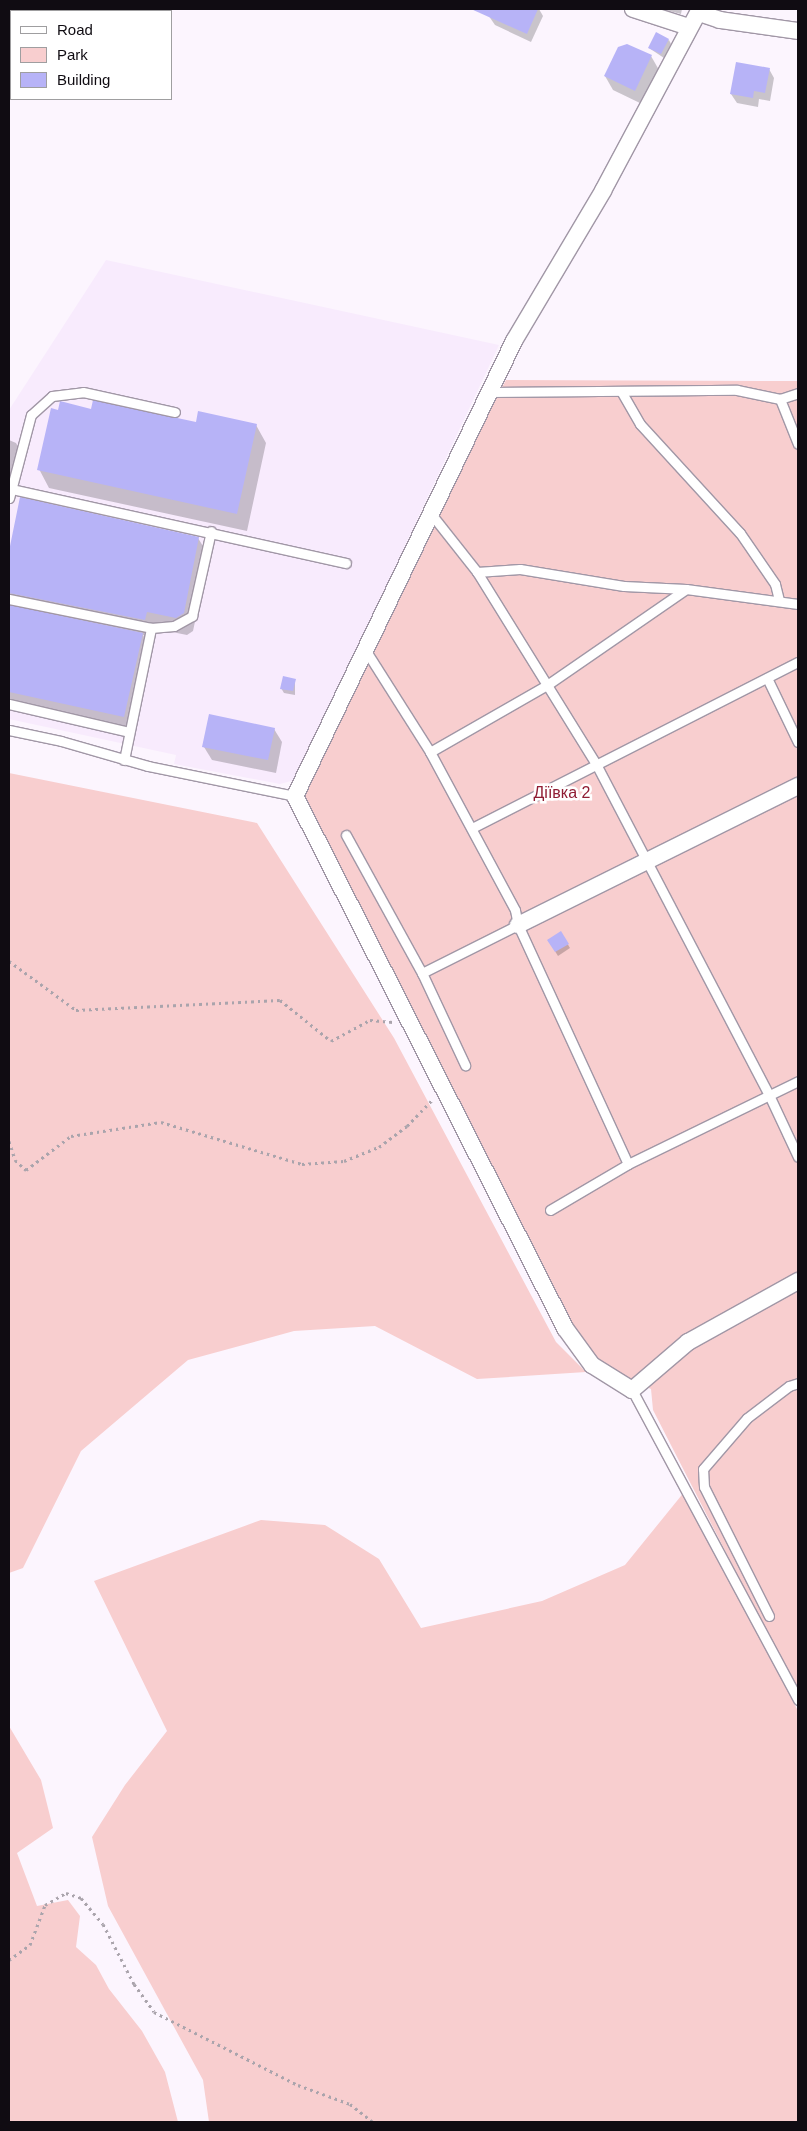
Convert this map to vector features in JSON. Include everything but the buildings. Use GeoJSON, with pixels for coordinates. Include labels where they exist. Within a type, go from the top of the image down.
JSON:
{"type":"FeatureCollection","features":[{"type":"Feature","properties":{"kind":"street"},"geometry":{"type":"LineString","coordinates":[[633,9],[689,27]]}},
{"type":"Feature","properties":{"kind":"street"},"geometry":{"type":"LineString","coordinates":[[798,31],[720,20],[700,11],[689,27],[603,191],[514,341],[432,515],[295,796],[564,1328],[592,1365],[632,1390],[688,1342],[798,1281]]}},
{"type":"Feature","properties":{"kind":"street"},"geometry":{"type":"LineString","coordinates":[[518,925],[798,786]]}},
{"type":"Feature","properties":{"kind":"lane"},"geometry":{"type":"LineString","coordinates":[[490,392],[737,390],[780,399],[798,393]]}},
{"type":"Feature","properties":{"kind":"lane"},"geometry":{"type":"LineString","coordinates":[[621,391],[640,424],[740,533],[775,584],[778,600]]}},
{"type":"Feature","properties":{"kind":"lane"},"geometry":{"type":"LineString","coordinates":[[9,498],[31,415],[52,396],[83,392],[175,412]]}},
{"type":"Feature","properties":{"kind":"lane"},"geometry":{"type":"LineString","coordinates":[[780,399],[798,444]]}},
{"type":"Feature","properties":{"kind":"lane"},"geometry":{"type":"LineString","coordinates":[[12,489],[211,531],[346,563]]}},
{"type":"Feature","properties":{"kind":"lane"},"geometry":{"type":"LineString","coordinates":[[432,515],[477,572],[596,764],[769,1094],[798,1157]]}},
{"type":"Feature","properties":{"kind":"lane"},"geometry":{"type":"LineString","coordinates":[[9,599],[152,628],[174,626],[192,616],[211,531]]}},
{"type":"Feature","properties":{"kind":"lane"},"geometry":{"type":"LineString","coordinates":[[477,572],[520,569],[624,586],[686,589],[798,604]]}},
{"type":"Feature","properties":{"kind":"lane"},"geometry":{"type":"LineString","coordinates":[[430,752],[547,685],[686,589]]}},
{"type":"Feature","properties":{"kind":"lane"},"geometry":{"type":"LineString","coordinates":[[124,760],[152,628]]}},
{"type":"Feature","properties":{"kind":"lane"},"geometry":{"type":"LineString","coordinates":[[366,651],[430,752],[515,910],[518,925],[628,1164]]}},
{"type":"Feature","properties":{"kind":"lane"},"geometry":{"type":"LineString","coordinates":[[472,828],[798,662]]}},
{"type":"Feature","properties":{"kind":"lane"},"geometry":{"type":"LineString","coordinates":[[767,678],[798,742]]}},
{"type":"Feature","properties":{"kind":"lane"},"geometry":{"type":"LineString","coordinates":[[9,704],[129,732]]}},
{"type":"Feature","properties":{"kind":"lane"},"geometry":{"type":"LineString","coordinates":[[9,730],[61,741],[124,760],[295,796]]}},
{"type":"Feature","properties":{"kind":"lane"},"geometry":{"type":"LineString","coordinates":[[346,836],[422,973],[465,1065]]}},
{"type":"Feature","properties":{"kind":"lane"},"geometry":{"type":"LineString","coordinates":[[422,973],[518,925]]}},
{"type":"Feature","properties":{"kind":"lane"},"geometry":{"type":"LineString","coordinates":[[550,1210],[628,1164],[798,1081]]}},
{"type":"Feature","properties":{"kind":"lane"},"geometry":{"type":"LineString","coordinates":[[769,1616],[704,1487],[703,1469],[747,1418],[789,1386],[798,1383]]}},
{"type":"Feature","properties":{"kind":"lane"},"geometry":{"type":"LineString","coordinates":[[632,1390],[798,1700]]}},
{"type":"Feature","properties":{"kind":"path"},"geometry":{"type":"LineString","coordinates":[[9,961],[76,1010],[280,1000],[331,1042],[370,1020],[411,1023]]}},
{"type":"Feature","properties":{"kind":"path"},"geometry":{"type":"LineString","coordinates":[[9,1141],[15,1160],[26,1170],[71,1136],[161,1122],[302,1164],[344,1161],[379,1147],[408,1126],[443,1088]]}},
{"type":"Feature","properties":{"kind":"path"},"geometry":{"type":"LineString","coordinates":[[9,1960],[30,1945],[45,1905],[66,1893],[81,1898],[103,1924],[134,1984],[154,2012],[298,2085],[350,2104],[373,2122]]}},
{"type":"Feature","properties":{"kind":"shaded area"},"geometry":{"type":"Polygon","coordinates":[[[106,260],[499,345],[295,780],[280,784],[174,764],[176,755],[9,719],[9,410],[106,260]]]}},
{"type":"Feature","properties":{"kind":"green space","name":"Діївка 2"},"geometry":{"type":"Polygon","coordinates":[[[506,380],[798,381],[798,1693],[653,1410],[651,1389],[607,1369],[571,1325],[304,807],[310,772],[444,494],[506,380]]]}},
{"type":"Feature","properties":{"kind":"green space"},"geometry":{"type":"Polygon","coordinates":[[[9,773],[257,823],[394,1038],[556,1342],[586,1372],[477,1379],[375,1326],[294,1331],[188,1360],[81,1451],[23,1568],[9,1573],[9,773]]]}},
{"type":"Feature","properties":{"kind":"green space"},"geometry":{"type":"Polygon","coordinates":[[[685,1491],[798,1711],[798,2122],[209,2122],[203,2080],[108,1906],[92,1837],[125,1785],[167,1731],[94,1581],[261,1520],[325,1525],[379,1559],[421,1628],[542,1601],[625,1565],[685,1491]]]}},
{"type":"Feature","properties":{"kind":"green space"},"geometry":{"type":"Polygon","coordinates":[[[9,1726],[41,1780],[53,1828],[17,1853],[37,1906],[68,1900],[80,1916],[76,1947],[96,1965],[109,1989],[142,2031],[165,2072],[178,2122],[9,2122],[9,1726]]]}}]}
